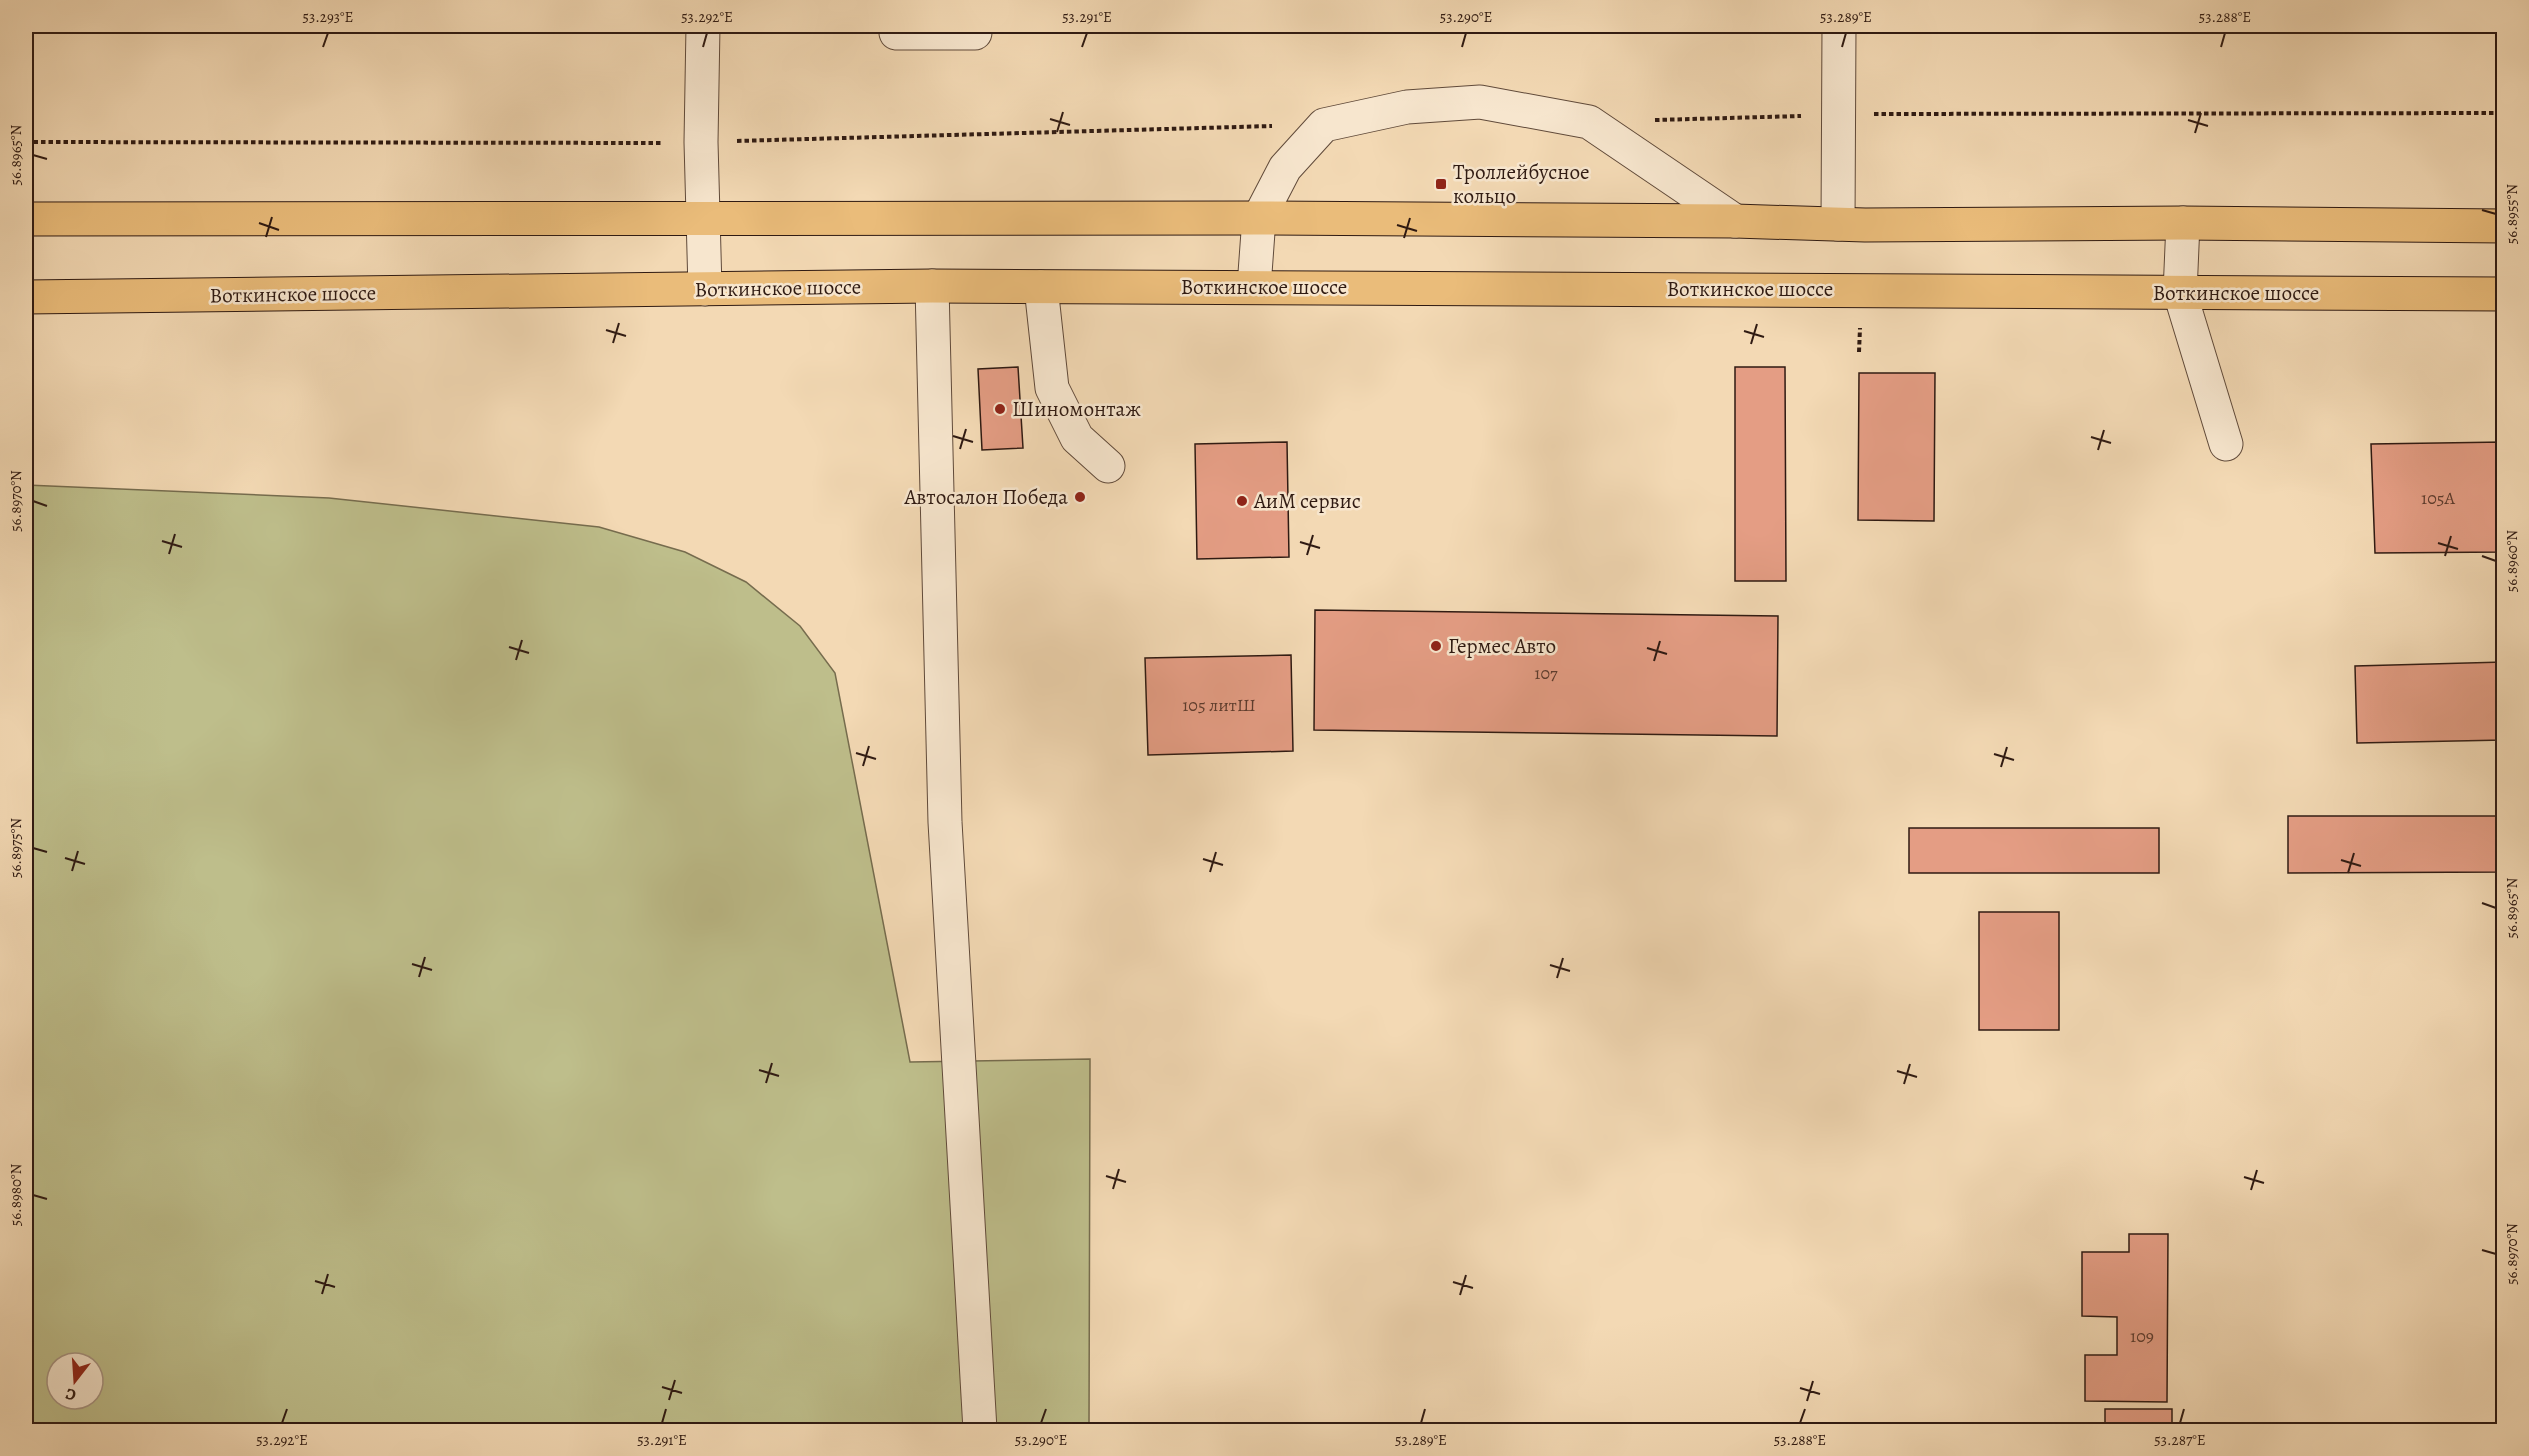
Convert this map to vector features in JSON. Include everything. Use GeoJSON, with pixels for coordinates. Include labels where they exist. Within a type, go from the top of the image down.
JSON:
{"type":"FeatureCollection","features":[{"type":"Feature","properties":{"kind":"main road"},"geometry":{"type":"LineString","coordinates":[[26,219],[1259,218],[1735,221],[1838,224],[2183,223],[2504,226]]}},
{"type":"Feature","properties":{"kind":"main road","name":"Воткинское шоссе"},"geometry":{"type":"LineString","coordinates":[[26,297],[932,286],[2504,294]]}},
{"type":"Feature","properties":{"kind":"lane"},"geometry":{"type":"LineString","coordinates":[[703,26],[701,142],[705,289]]}},
{"type":"Feature","properties":{"kind":"lane"},"geometry":{"type":"LineString","coordinates":[[897,26],[896,33],[975,33],[975,26]]}},
{"type":"Feature","properties":{"kind":"lane"},"geometry":{"type":"LineString","coordinates":[[1838,224],[1839,26]]}},
{"type":"Feature","properties":{"kind":"lane"},"geometry":{"type":"LineString","coordinates":[[1254,287],[1259,218],[1285,168],[1324,125],[1407,107],[1480,102],[1589,122],[1735,221]]}},
{"type":"Feature","properties":{"kind":"lane"},"geometry":{"type":"LineString","coordinates":[[2183,223],[2180,293],[2226,444]]}},
{"type":"Feature","properties":{"kind":"lane"},"geometry":{"type":"LineString","coordinates":[[932,286],[945,822],[980,1431]]}},
{"type":"Feature","properties":{"kind":"lane"},"geometry":{"type":"LineString","coordinates":[[1041,287],[1052,388],[1077,438],[1108,466]]}},
{"type":"Feature","properties":{"kind":"path"},"geometry":{"type":"LineString","coordinates":[[1648,120],[1839,115],[2504,113]]}},
{"type":"Feature","properties":{"kind":"green space"},"geometry":{"type":"Polygon","coordinates":[[[26,485],[329,498],[599,527],[685,552],[746,582],[800,626],[835,673],[910,1062],[1090,1059],[1089,1430],[26,1430],[26,485]]]}},
{"type":"Feature","properties":{"kind":"building"},"geometry":{"type":"Polygon","coordinates":[[[817,26],[872,26],[872,27],[817,26]]]}},
{"type":"Feature","properties":{"kind":"building","name":"Шиномонтаж"},"geometry":{"type":"Polygon","coordinates":[[[1018,367],[1023,448],[982,450],[978,369],[1018,367]]]}},
{"type":"Feature","properties":{"kind":"building"},"geometry":{"type":"Polygon","coordinates":[[[1735,367],[1785,367],[1786,581],[1735,581],[1735,367]]]}},
{"type":"Feature","properties":{"kind":"building"},"geometry":{"type":"Polygon","coordinates":[[[1859,373],[1935,373],[1934,521],[1858,520],[1859,373]]]}},
{"type":"Feature","properties":{"kind":"building","name":"АиМ сервис"},"geometry":{"type":"Polygon","coordinates":[[[1287,442],[1289,557],[1197,559],[1195,444],[1287,442]]]}},
{"type":"Feature","properties":{"kind":"building"},"geometry":{"type":"Polygon","coordinates":[[[2504,442],[2504,552],[2375,553],[2371,444],[2504,442]]]}},
{"type":"Feature","properties":{"kind":"building"},"geometry":{"type":"Polygon","coordinates":[[[1315,610],[1778,616],[1777,736],[1314,730],[1315,610]]]}},
{"type":"Feature","properties":{"kind":"building"},"geometry":{"type":"Polygon","coordinates":[[[1291,655],[1293,751],[1148,755],[1145,658],[1291,655]]]}},
{"type":"Feature","properties":{"kind":"building"},"geometry":{"type":"Polygon","coordinates":[[[2504,662],[2504,740],[2357,743],[2355,666],[2504,662]]]}},
{"type":"Feature","properties":{"kind":"building"},"geometry":{"type":"Polygon","coordinates":[[[2288,816],[2504,816],[2504,872],[2288,873],[2288,816]]]}},
{"type":"Feature","properties":{"kind":"building"},"geometry":{"type":"Polygon","coordinates":[[[1909,828],[2159,828],[2159,873],[1909,873],[1909,828]]]}},
{"type":"Feature","properties":{"kind":"building"},"geometry":{"type":"Polygon","coordinates":[[[1979,912],[2059,912],[2059,1030],[1979,1030],[1979,912]]]}},
{"type":"Feature","properties":{"kind":"building"},"geometry":{"type":"Polygon","coordinates":[[[2129,1234],[2168,1234],[2167,1402],[2085,1401],[2085,1355],[2117,1355],[2117,1317],[2082,1316],[2082,1252],[2129,1252],[2129,1234]]]}},
{"type":"Feature","properties":{"kind":"building"},"geometry":{"type":"Polygon","coordinates":[[[2105,1409],[2172,1409],[2172,1430],[2105,1430],[2105,1409]]]}},
{"type":"Feature","properties":{"kind":"place","name":"Троллейбусное кольцо"},"geometry":{"type":"Point","coordinates":[1441,184]}},
{"type":"Feature","properties":{"kind":"place","name":"Шиномонтаж"},"geometry":{"type":"Point","coordinates":[1000,409]}},
{"type":"Feature","properties":{"kind":"place","name":"Автосалон Победа"},"geometry":{"type":"Point","coordinates":[1080,497]}},
{"type":"Feature","properties":{"kind":"place","name":"АиМ сервис"},"geometry":{"type":"Point","coordinates":[1242,501]}},
{"type":"Feature","properties":{"kind":"place","name":"Гермес Авто"},"geometry":{"type":"Point","coordinates":[1436,646]}}]}
